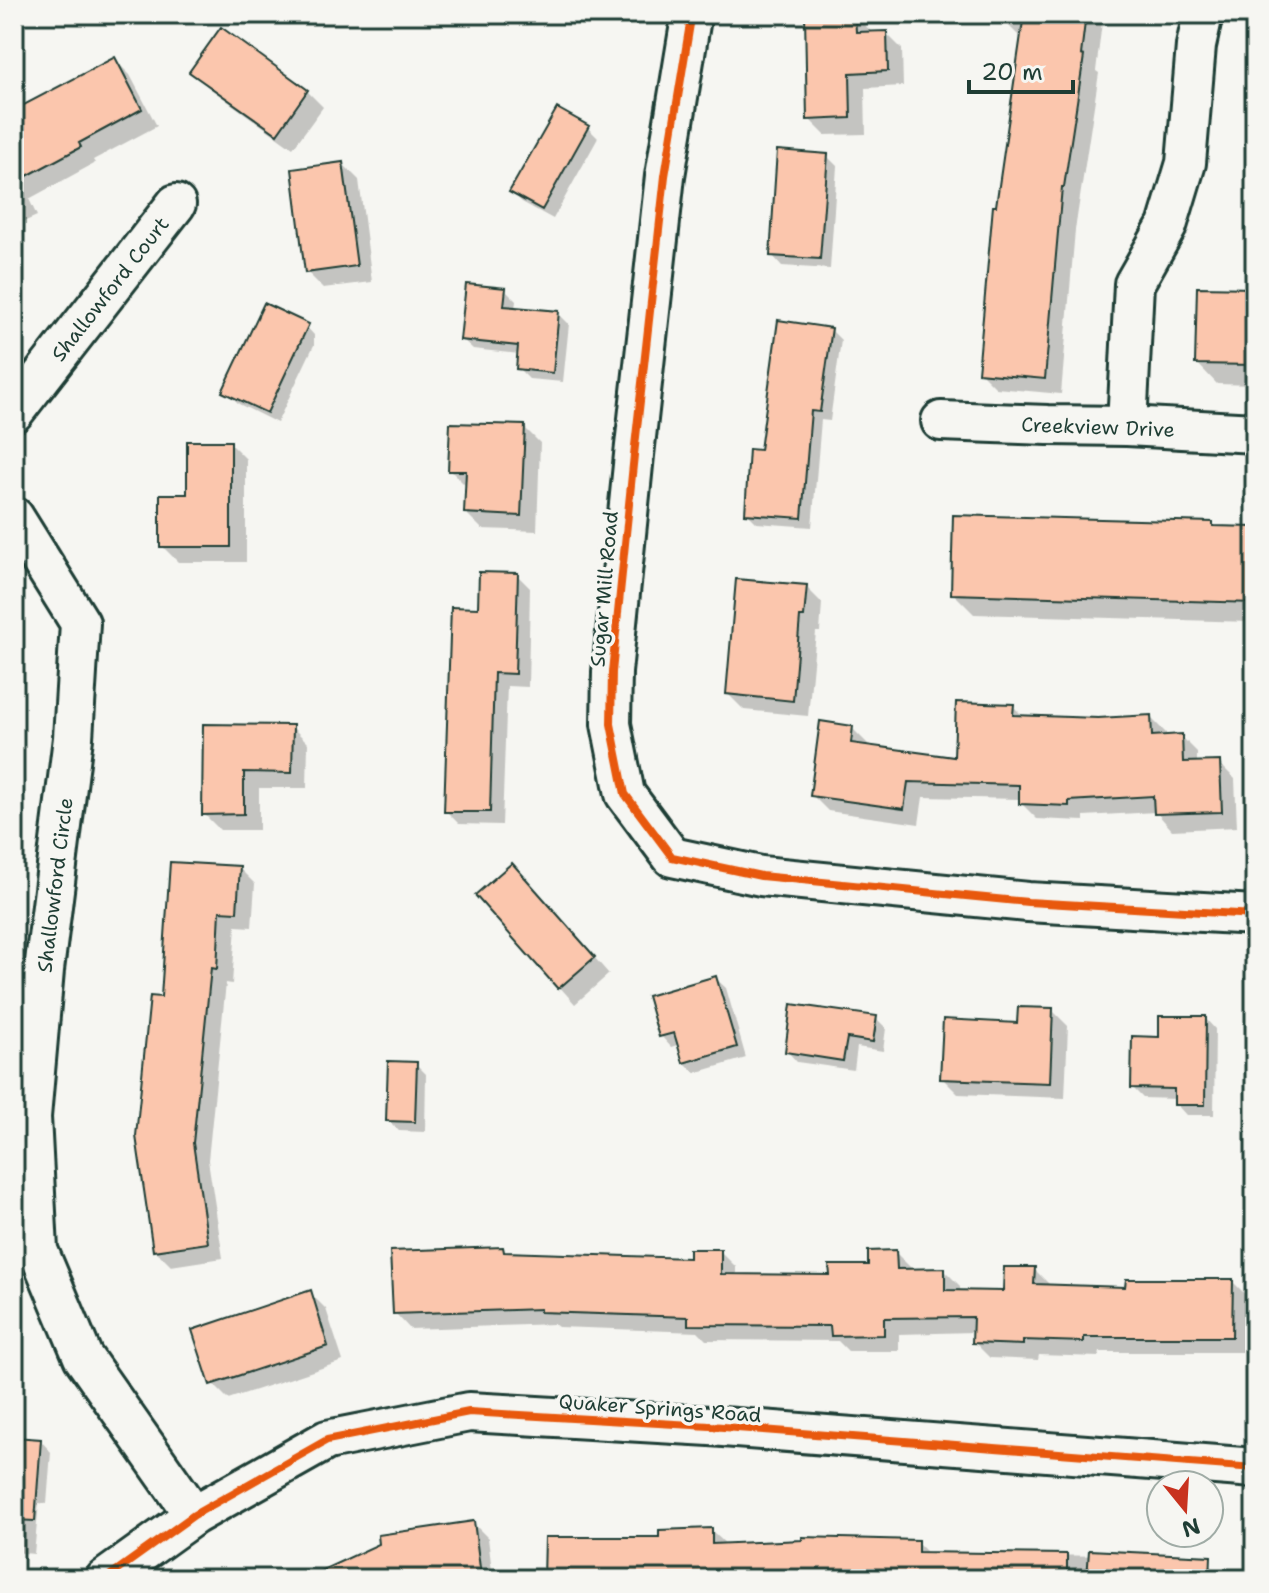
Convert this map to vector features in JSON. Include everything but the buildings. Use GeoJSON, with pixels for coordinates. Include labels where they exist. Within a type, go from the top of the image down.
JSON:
{"type":"FeatureCollection","features":[{"type":"Feature","properties":{"kind":"street","name":"Sugar Mill Road"},"geometry":{"type":"LineString","coordinates":[[687,14],[690,24],[665,176],[612,672],[611,724],[625,794],[672,857],[761,876],[1028,902],[1255,915]]}},
{"type":"Feature","properties":{"kind":"street"},"geometry":{"type":"LineString","coordinates":[[1127,426],[1134,284],[1167,226],[1186,163],[1196,46],[1203,14]]}},
{"type":"Feature","properties":{"kind":"street","name":"Shallowford Court"},"geometry":{"type":"LineString","coordinates":[[14,412],[176,204]]}},
{"type":"Feature","properties":{"kind":"street","name":"Creekview Drive"},"geometry":{"type":"LineString","coordinates":[[941,421],[1255,433]]}},
{"type":"Feature","properties":{"kind":"street","name":"Shallowford Circle"},"geometry":{"type":"LineString","coordinates":[[14,517],[80,623],[73,738],[44,970],[31,1117],[38,1250],[83,1357],[194,1515]]}},
{"type":"Feature","properties":{"kind":"street","name":"Quaker Springs Road"},"geometry":{"type":"LineString","coordinates":[[105,1579],[194,1515],[327,1440],[469,1412],[710,1426],[1255,1468]]}},
{"type":"Feature","properties":{"kind":"cycle path"},"geometry":{"type":"LineString","coordinates":[[687,14],[690,24],[665,176],[612,672],[611,724],[625,794],[672,857],[761,876],[1028,902],[1255,915]]}},
{"type":"Feature","properties":{"kind":"cycle path"},"geometry":{"type":"LineString","coordinates":[[105,1579],[194,1515],[327,1440],[469,1412],[710,1426],[1255,1468]]}}]}
